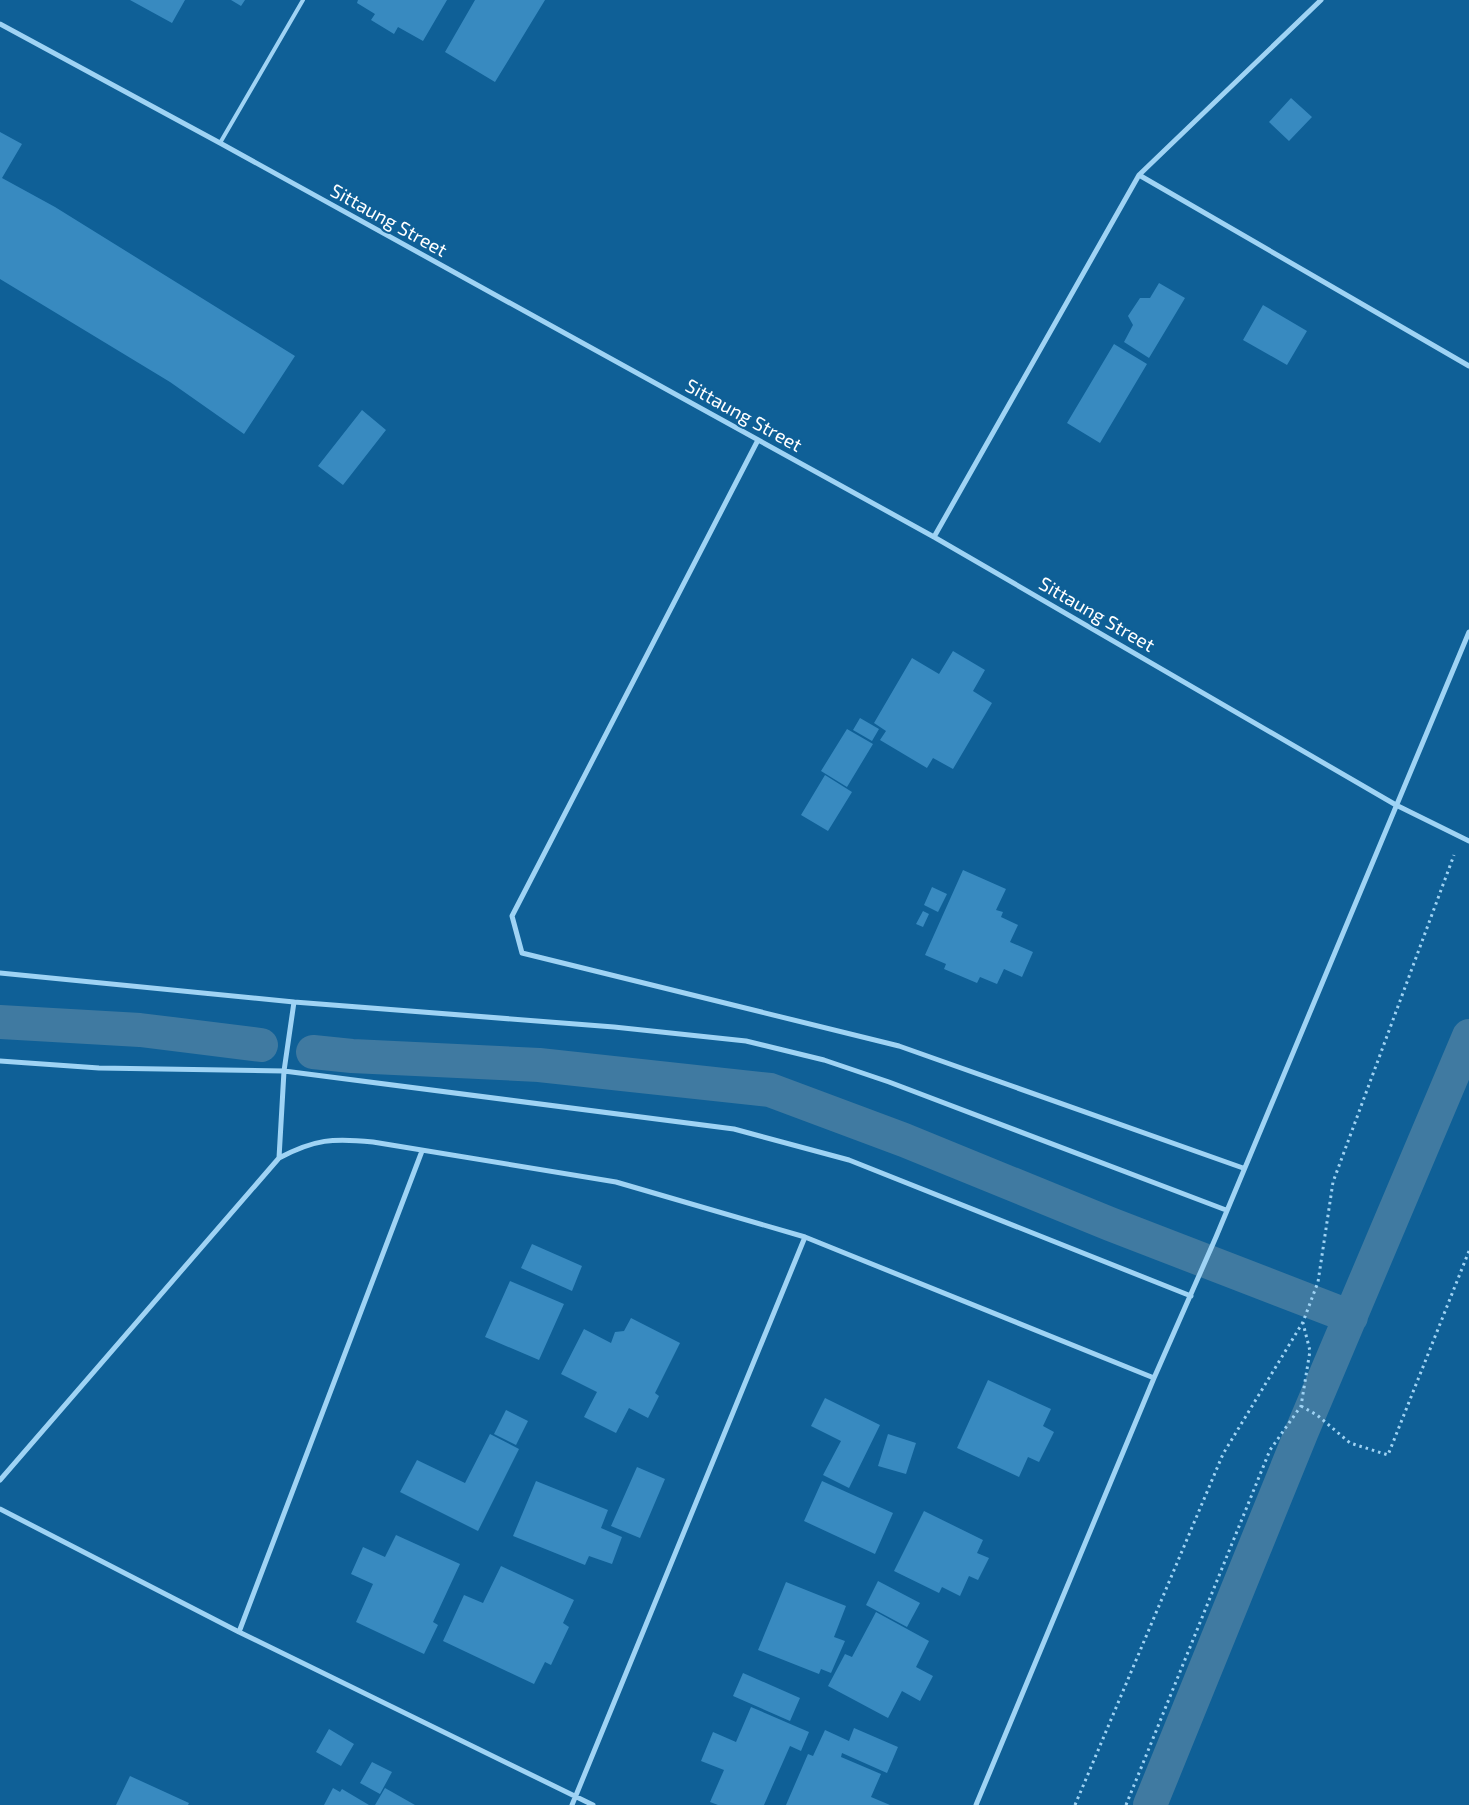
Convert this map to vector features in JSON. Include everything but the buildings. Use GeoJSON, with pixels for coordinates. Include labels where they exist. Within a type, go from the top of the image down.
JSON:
{"type":"FeatureCollection","features":[{"type":"Feature","properties":{"kind":"street"},"geometry":{"type":"LineString","coordinates":[[934,537],[1140,175],[1322,0]]}},
{"type":"Feature","properties":{"kind":"street","name":"Sittaung Street"},"geometry":{"type":"LineString","coordinates":[[0,24],[220,143],[934,537],[1396,805],[1469,840]]}},
{"type":"Feature","properties":{"kind":"street"},"geometry":{"type":"LineString","coordinates":[[1140,175],[1469,366]]}},
{"type":"Feature","properties":{"kind":"street"},"geometry":{"type":"LineString","coordinates":[[758,440],[512,916],[522,953],[899,1046],[1243,1168]]}},
{"type":"Feature","properties":{"kind":"street"},"geometry":{"type":"LineString","coordinates":[[976,1805],[1154,1378],[1216,1238],[1243,1168],[1469,632]]}},
{"type":"Feature","properties":{"kind":"street"},"geometry":{"type":"LineString","coordinates":[[0,973],[294,1002],[614,1027],[746,1041],[824,1060],[889,1082],[1226,1210]]}},
{"type":"Feature","properties":{"kind":"street"},"geometry":{"type":"LineString","coordinates":[[279,1158],[284,1071],[294,1002]]}},
{"type":"Feature","properties":{"kind":"street"},"geometry":{"type":"LineString","coordinates":[[0,1061],[98,1068],[284,1071],[734,1129],[849,1160],[1190,1296]]}},
{"type":"Feature","properties":{"kind":"street"},"geometry":{"type":"LineString","coordinates":[[0,1480],[279,1158],[320,1141],[349,1140],[616,1182],[805,1237],[1154,1378]]}},
{"type":"Feature","properties":{"kind":"street"},"geometry":{"type":"LineString","coordinates":[[239,1632],[422,1151]]}},
{"type":"Feature","properties":{"kind":"street"},"geometry":{"type":"LineString","coordinates":[[572,1805],[805,1237]]}},
{"type":"Feature","properties":{"kind":"street"},"geometry":{"type":"LineString","coordinates":[[0,1509],[239,1632],[593,1805]]}},
{"type":"Feature","properties":{"kind":"lane"},"geometry":{"type":"LineString","coordinates":[[220,143],[303,0]]}},
{"type":"Feature","properties":{"kind":"path"},"geometry":{"type":"LineString","coordinates":[[1074,1805],[1223,1454],[1303,1322],[1318,1282],[1333,1182],[1443,881],[1461,837]]}},
{"type":"Feature","properties":{"kind":"path"},"geometry":{"type":"LineString","coordinates":[[1301,1406],[1317,1415],[1350,1443],[1388,1455],[1469,1251]]}},
{"type":"Feature","properties":{"kind":"path"},"geometry":{"type":"LineString","coordinates":[[1126,1805],[1270,1450],[1301,1406],[1310,1351],[1303,1322]]}},
{"type":"Feature","properties":{"kind":"waterway"},"geometry":{"type":"LineString","coordinates":[[0,1022],[140,1030],[261,1045]]}},
{"type":"Feature","properties":{"kind":"waterway"},"geometry":{"type":"LineString","coordinates":[[1150,1805],[1302,1431],[1469,1036]]}},
{"type":"Feature","properties":{"kind":"waterway"},"geometry":{"type":"LineString","coordinates":[[313,1052],[352,1056],[539,1065],[770,1090],[904,1140],[1110,1224],[1351,1317]]}}]}
